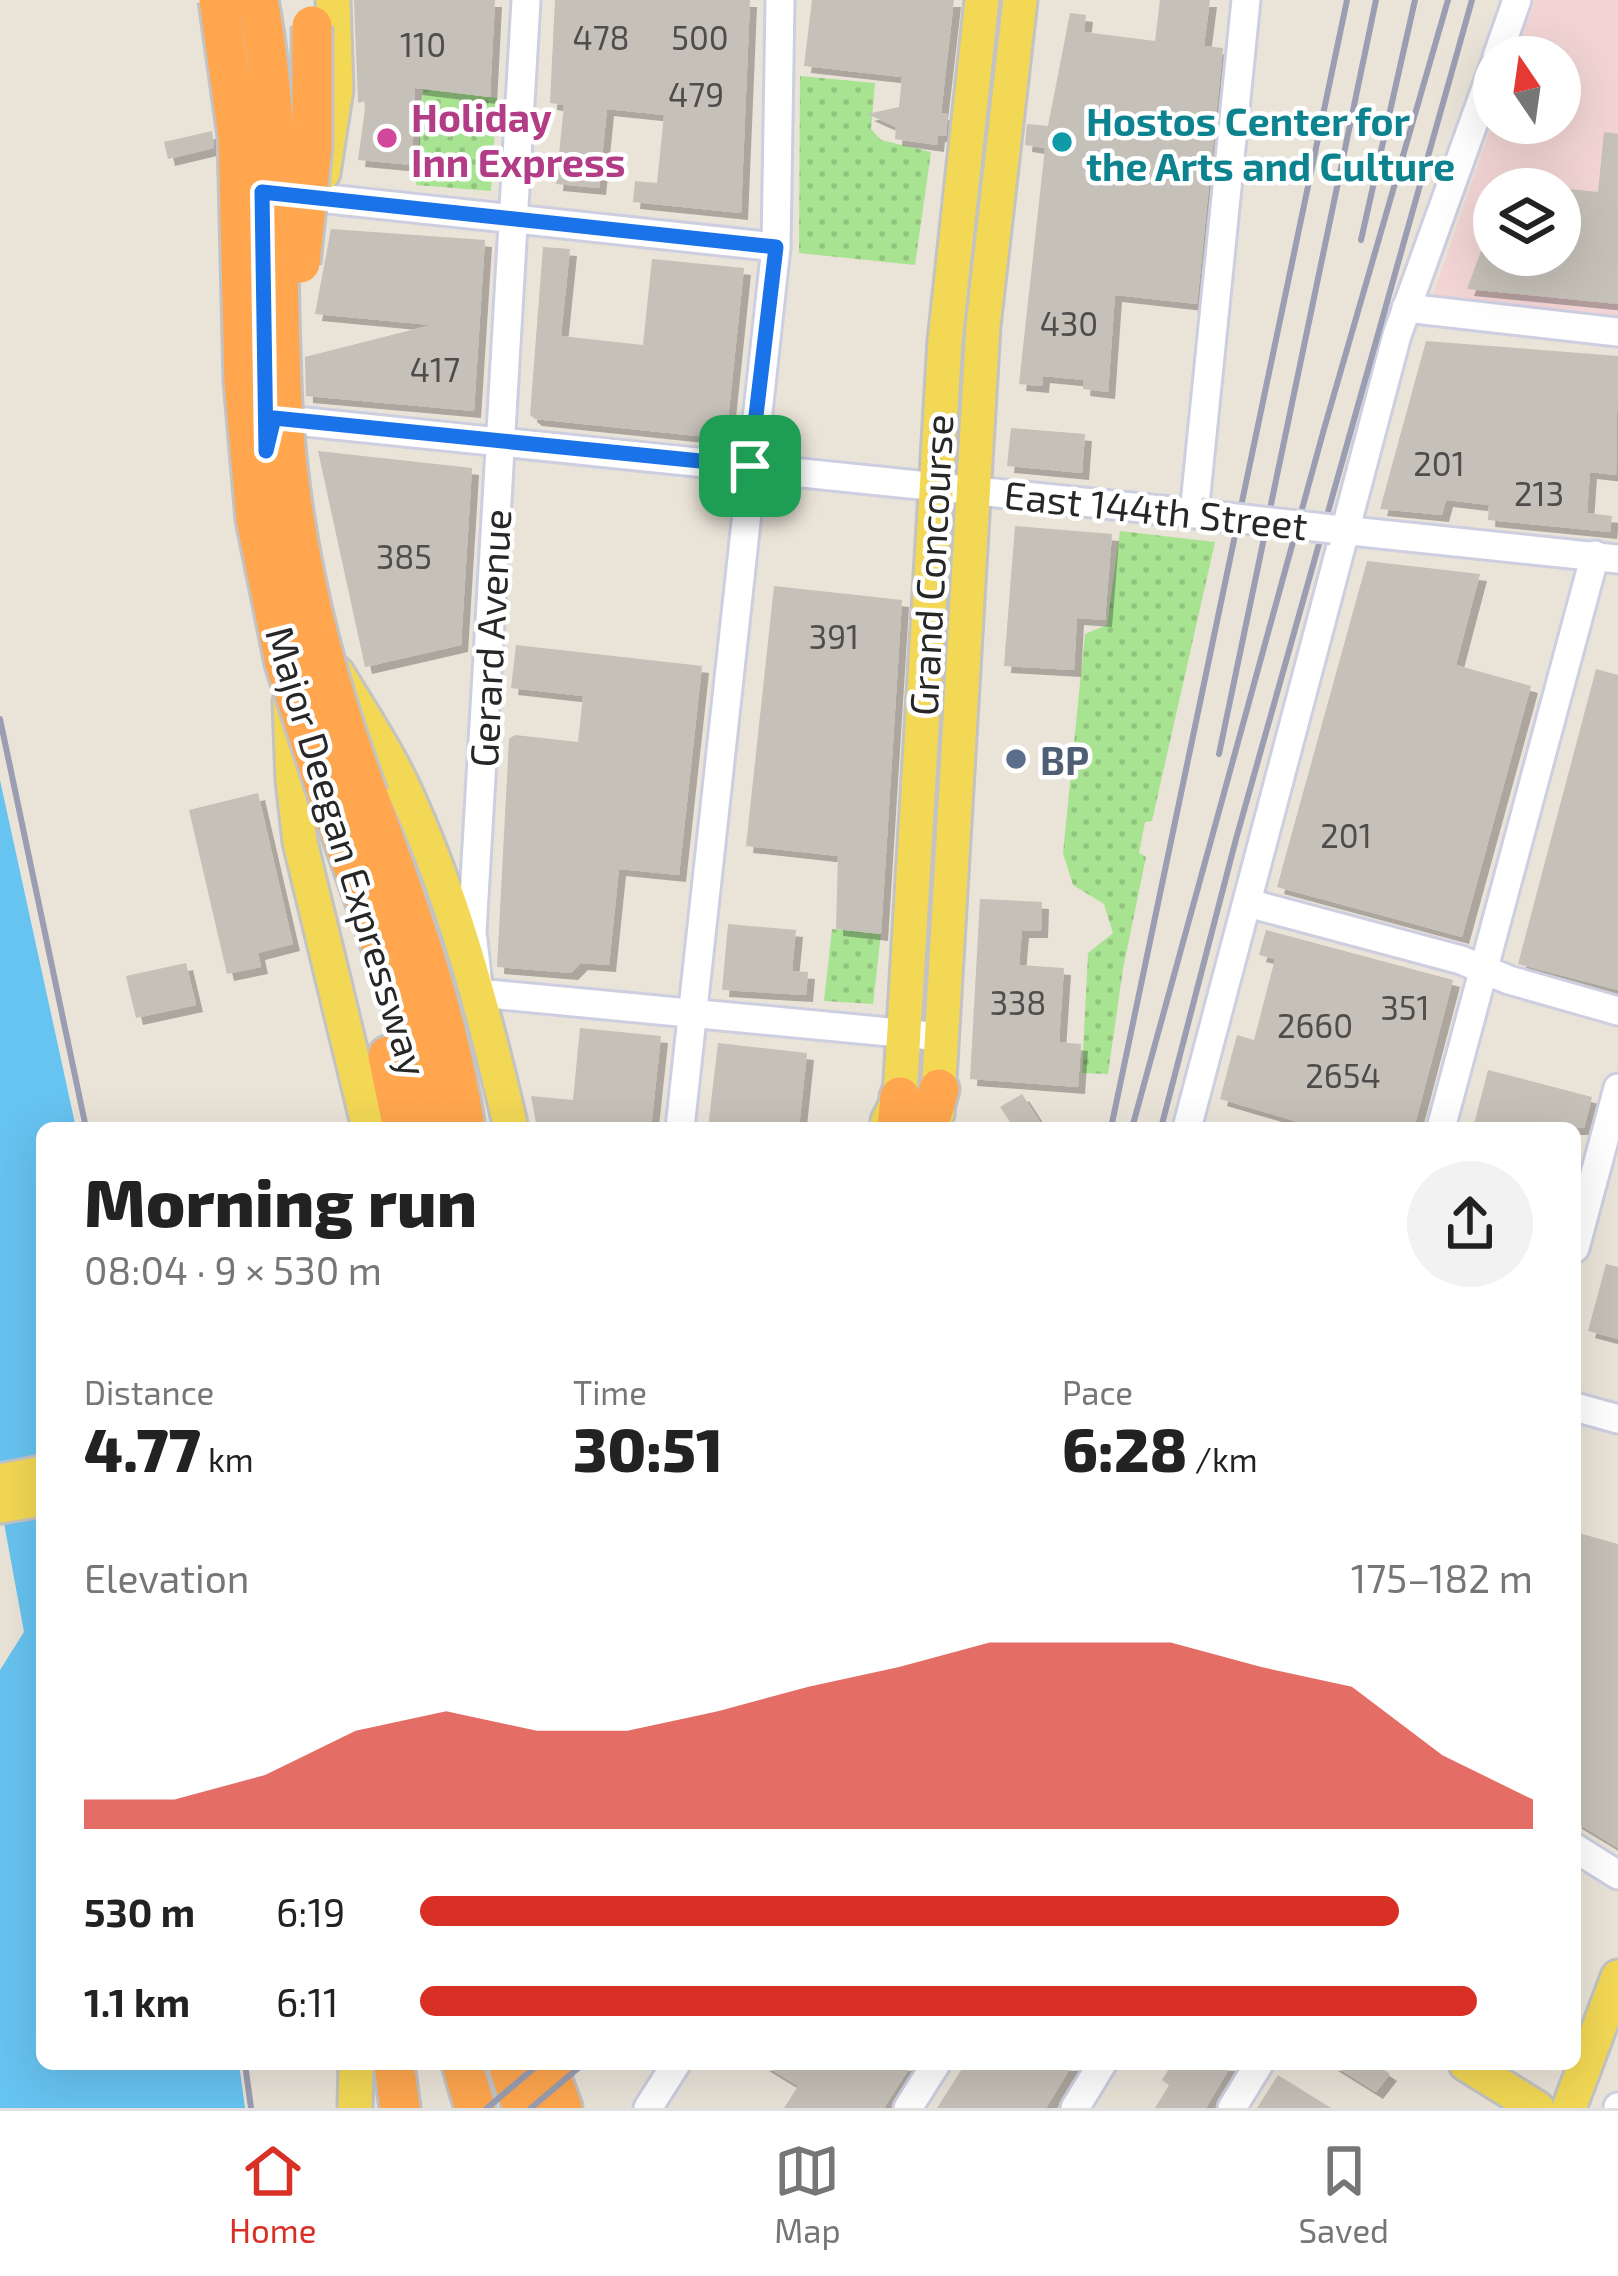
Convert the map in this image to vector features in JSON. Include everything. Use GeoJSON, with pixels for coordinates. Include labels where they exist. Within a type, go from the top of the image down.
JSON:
{"type":"FeatureCollection","features":[{"type":"Feature","properties":{"kind":"highway","name":"Major Deegan Expressway"},"geometry":{"type":"LineString","coordinates":[[219,0],[238,136],[245,397],[256,519],[285,662],[427,958],[465,1122]]}},
{"type":"Feature","properties":{"kind":"highway","name":"Major Deegan Expressway"},"geometry":{"type":"LineString","coordinates":[[258,0],[277,146],[281,356],[290,491],[307,595],[333,694],[363,891],[398,992],[430,1122]]}},
{"type":"Feature","properties":{"kind":"highway"},"geometry":{"type":"LineString","coordinates":[[281,356],[303,246],[310,182],[318,9]]}},
{"type":"Feature","properties":{"kind":"highway"},"geometry":{"type":"LineString","coordinates":[[363,891],[364,956],[402,1122]]}},
{"type":"Feature","properties":{"kind":"highway"},"geometry":{"type":"LineString","coordinates":[[427,958],[472,1050],[488,1122]]}},
{"type":"Feature","properties":{"kind":"highway"},"geometry":{"type":"LineString","coordinates":[[395,2070],[400,2108]]}},
{"type":"Feature","properties":{"kind":"highway"},"geometry":{"type":"LineString","coordinates":[[464,2070],[475,2108]]}},
{"type":"Feature","properties":{"kind":"highway"},"geometry":{"type":"LineString","coordinates":[[518,2070],[548,2088]]}},
{"type":"Feature","properties":{"kind":"main road"},"geometry":{"type":"LineString","coordinates":[[272,0],[262,192],[268,429],[287,589],[292,780],[300,842],[368,1122]]}},
{"type":"Feature","properties":{"kind":"main road","name":"Grand Concourse"},"geometry":{"type":"LineString","coordinates":[[894,1118],[952,256],[982,0]]}},
{"type":"Feature","properties":{"kind":"main road","name":"Grand Concourse"},"geometry":{"type":"LineString","coordinates":[[934,1115],[986,295],[1020,0]]}},
{"type":"Feature","properties":{"kind":"main road"},"geometry":{"type":"LineString","coordinates":[[268,429],[335,103],[318,9]]}},
{"type":"Feature","properties":{"kind":"main road"},"geometry":{"type":"LineString","coordinates":[[287,589],[403,787],[479,993]]}},
{"type":"Feature","properties":{"kind":"main road"},"geometry":{"type":"LineString","coordinates":[[289,662],[294,653],[309,646],[324,651]]}},
{"type":"Feature","properties":{"kind":"main road","name":"Gerard Avenue"},"geometry":{"type":"LineString","coordinates":[[479,993],[510,1122]]}},
{"type":"Feature","properties":{"kind":"main road"},"geometry":{"type":"LineString","coordinates":[[0,1481],[36,1474]]}},
{"type":"Feature","properties":{"kind":"main road"},"geometry":{"type":"LineString","coordinates":[[0,1506],[36,1499]]}},
{"type":"Feature","properties":{"kind":"main road"},"geometry":{"type":"LineString","coordinates":[[1570,2108],[1618,1977]]}},
{"type":"Feature","properties":{"kind":"main road"},"geometry":{"type":"LineString","coordinates":[[355,2108],[356,2070]]}},
{"type":"Feature","properties":{"kind":"main road"},"geometry":{"type":"LineString","coordinates":[[1476,2070],[1537,2108]]}},
{"type":"Feature","properties":{"kind":"street","name":"Gerard Avenue"},"geometry":{"type":"LineString","coordinates":[[479,993],[472,932],[526,0]]}},
{"type":"Feature","properties":{"kind":"street"},"geometry":{"type":"LineString","coordinates":[[681,1122],[776,247],[780,0]]}},
{"type":"Feature","properties":{"kind":"street"},"geometry":{"type":"LineString","coordinates":[[1197,514],[1246,0]]}},
{"type":"Feature","properties":{"kind":"street"},"geometry":{"type":"LineString","coordinates":[[1504,36],[1517,0]]}},
{"type":"Feature","properties":{"kind":"street"},"geometry":{"type":"LineString","coordinates":[[1189,1122],[1340,529],[1406,308],[1473,124]]}},
{"type":"Feature","properties":{"kind":"street"},"geometry":{"type":"LineString","coordinates":[[262,192],[776,247]]}},
{"type":"Feature","properties":{"kind":"street"},"geometry":{"type":"LineString","coordinates":[[1406,308],[1618,332]]}},
{"type":"Feature","properties":{"kind":"street","name":"East 144th Street"},"geometry":{"type":"LineString","coordinates":[[268,429],[500,442],[1606,557]]}},
{"type":"Feature","properties":{"kind":"street"},"geometry":{"type":"LineString","coordinates":[[1444,1122],[1606,557]]}},
{"type":"Feature","properties":{"kind":"street"},"geometry":{"type":"LineString","coordinates":[[1248,903],[1461,960],[1484,972],[1618,1011]]}},
{"type":"Feature","properties":{"kind":"street"},"geometry":{"type":"LineString","coordinates":[[479,993],[942,1037]]}},
{"type":"Feature","properties":{"kind":"street"},"geometry":{"type":"LineString","coordinates":[[1581,1226],[1618,1088]]}},
{"type":"Feature","properties":{"kind":"street"},"geometry":{"type":"LineString","coordinates":[[1581,1409],[1618,1419]]}},
{"type":"Feature","properties":{"kind":"street"},"geometry":{"type":"LineString","coordinates":[[1581,1852],[1618,1875]]}},
{"type":"Feature","properties":{"kind":"street"},"geometry":{"type":"LineString","coordinates":[[648,2108],[672,2070]]}},
{"type":"Feature","properties":{"kind":"street"},"geometry":{"type":"LineString","coordinates":[[908,2108],[932,2070]]}},
{"type":"Feature","properties":{"kind":"street"},"geometry":{"type":"LineString","coordinates":[[1075,2108],[1098,2070]]}},
{"type":"Feature","properties":{"kind":"street"},"geometry":{"type":"LineString","coordinates":[[1232,2108],[1255,2070]]}},
{"type":"Feature","properties":{"kind":"shaded area"},"geometry":{"type":"Polygon","coordinates":[[[1535,0],[1618,0],[1618,321],[1431,301],[1473,179],[1473,276],[1581,276],[1581,168],[1477,168],[1485,144],[1581,144],[1581,36],[1522,36],[1535,0]]]}},
{"type":"Feature","properties":{"kind":"green space"},"geometry":{"type":"Polygon","coordinates":[[[800,76],[875,83],[871,129],[881,140],[931,152],[915,265],[799,253],[800,76]]]}},
{"type":"Feature","properties":{"kind":"green space"},"geometry":{"type":"Polygon","coordinates":[[[423,89],[497,98],[491,191],[416,185],[423,89]]]}},
{"type":"Feature","properties":{"kind":"green space"},"geometry":{"type":"Polygon","coordinates":[[[1120,531],[1215,542],[1152,821],[1145,822],[1139,853],[1146,857],[1108,1074],[1082,1073],[1088,953],[1113,933],[1104,904],[1073,885],[1063,853],[1085,634],[1107,625],[1120,531]]]}},
{"type":"Feature","properties":{"kind":"green space"},"geometry":{"type":"Polygon","coordinates":[[[832,929],[881,934],[873,1004],[824,1001],[832,929]]]}},
{"type":"Feature","properties":{"kind":"water"},"geometry":{"type":"Polygon","coordinates":[[[0,780],[75,1122],[36,1122],[36,2070],[240,2070],[245,2108],[0,2108],[0,1670],[24,1632],[0,1501],[0,780]]]}},
{"type":"Feature","properties":{"kind":"building"},"geometry":{"type":"Polygon","coordinates":[[[354,0],[495,0],[490,97],[415,88],[412,165],[358,160],[366,101],[358,103],[354,0]]]}},
{"type":"Feature","properties":{"kind":"building"},"geometry":{"type":"Polygon","coordinates":[[[555,0],[750,0],[741,213],[633,202],[635,181],[657,183],[664,115],[607,109],[599,188],[556,184],[564,105],[550,103],[555,0]]]}},
{"type":"Feature","properties":{"kind":"building"},"geometry":{"type":"Polygon","coordinates":[[[812,0],[954,0],[941,113],[948,114],[946,136],[938,135],[937,145],[895,139],[896,127],[867,114],[899,107],[902,77],[804,66],[812,0]]]}},
{"type":"Feature","properties":{"kind":"building"},"geometry":{"type":"Polygon","coordinates":[[[1160,0],[1210,0],[1204,46],[1223,48],[1197,304],[1115,295],[1108,392],[1083,389],[1084,380],[1043,376],[1042,386],[1019,384],[1045,148],[1025,145],[1027,124],[1048,126],[1070,13],[1086,15],[1084,32],[1155,41],[1160,0]]]}},
{"type":"Feature","properties":{"kind":"building"},"geometry":{"type":"Polygon","coordinates":[[[212,131],[214,148],[168,159],[164,142],[212,131]]]}},
{"type":"Feature","properties":{"kind":"building"},"geometry":{"type":"Polygon","coordinates":[[[1604,132],[1618,134],[1618,304],[1467,289],[1473,273],[1581,276],[1581,190],[1598,192],[1604,132]]]}},
{"type":"Feature","properties":{"kind":"building"},"geometry":{"type":"Polygon","coordinates":[[[331,229],[485,240],[474,411],[306,396],[305,357],[431,325],[315,314],[331,229]]]}},
{"type":"Feature","properties":{"kind":"building"},"geometry":{"type":"Polygon","coordinates":[[[543,247],[570,249],[561,336],[643,345],[652,259],[744,268],[726,439],[530,415],[543,247]]]}},
{"type":"Feature","properties":{"kind":"building"},"geometry":{"type":"Polygon","coordinates":[[[1426,341],[1618,356],[1616,475],[1590,472],[1587,513],[1612,516],[1610,532],[1488,520],[1489,505],[1446,500],[1442,515],[1380,509],[1426,341]]]}},
{"type":"Feature","properties":{"kind":"building"},"geometry":{"type":"Polygon","coordinates":[[[1011,428],[1085,434],[1082,473],[1007,466],[1011,428]]]}},
{"type":"Feature","properties":{"kind":"building"},"geometry":{"type":"Polygon","coordinates":[[[318,451],[472,468],[461,645],[365,667],[318,451]]]}},
{"type":"Feature","properties":{"kind":"building"},"geometry":{"type":"Polygon","coordinates":[[[1015,526],[1112,534],[1105,620],[1077,618],[1074,670],[1004,666],[1015,526]]]}},
{"type":"Feature","properties":{"kind":"building"},"geometry":{"type":"Polygon","coordinates":[[[1367,561],[1480,574],[1456,665],[1531,686],[1462,937],[1277,887],[1367,561]]]}},
{"type":"Feature","properties":{"kind":"building"},"geometry":{"type":"Polygon","coordinates":[[[774,586],[902,600],[881,934],[836,929],[838,856],[746,846],[774,586]]]}},
{"type":"Feature","properties":{"kind":"building"},"geometry":{"type":"Polygon","coordinates":[[[516,645],[702,666],[679,875],[619,869],[609,965],[581,963],[571,973],[497,967],[509,739],[515,735],[578,742],[583,696],[511,688],[516,645]]]}},
{"type":"Feature","properties":{"kind":"building"},"geometry":{"type":"Polygon","coordinates":[[[1596,669],[1618,675],[1618,990],[1518,964],[1596,669]]]}},
{"type":"Feature","properties":{"kind":"building"},"geometry":{"type":"Polygon","coordinates":[[[258,793],[293,944],[258,953],[261,967],[227,974],[189,810],[258,793]]]}},
{"type":"Feature","properties":{"kind":"building"},"geometry":{"type":"Polygon","coordinates":[[[980,899],[1042,902],[1041,931],[1022,931],[1019,965],[1064,968],[1059,1042],[1081,1044],[1078,1087],[970,1079],[980,899]]]}},
{"type":"Feature","properties":{"kind":"building"},"geometry":{"type":"Polygon","coordinates":[[[728,924],[796,930],[792,971],[808,972],[806,995],[722,990],[728,924]]]}},
{"type":"Feature","properties":{"kind":"building"},"geometry":{"type":"Polygon","coordinates":[[[1266,930],[1453,980],[1416,1122],[1299,1122],[1220,1099],[1237,1035],[1254,1040],[1275,959],[1259,955],[1266,930]]]}},
{"type":"Feature","properties":{"kind":"building"},"geometry":{"type":"Polygon","coordinates":[[[186,963],[196,1005],[136,1018],[126,976],[186,963]]]}},
{"type":"Feature","properties":{"kind":"building"},"geometry":{"type":"Polygon","coordinates":[[[580,1028],[661,1036],[652,1122],[536,1122],[531,1096],[573,1100],[580,1028]]]}},
{"type":"Feature","properties":{"kind":"building"},"geometry":{"type":"Polygon","coordinates":[[[718,1043],[807,1053],[800,1122],[709,1122],[718,1043]]]}},
{"type":"Feature","properties":{"kind":"building"},"geometry":{"type":"Polygon","coordinates":[[[1488,1070],[1592,1097],[1584,1128],[1581,1122],[1475,1122],[1488,1070]]]}},
{"type":"Feature","properties":{"kind":"building"},"geometry":{"type":"Polygon","coordinates":[[[1022,1094],[1040,1122],[1010,1122],[1000,1107],[1022,1094]]]}},
{"type":"Feature","properties":{"kind":"building"},"geometry":{"type":"Polygon","coordinates":[[[1606,1264],[1618,1267],[1618,1339],[1588,1331],[1606,1264]]]}},
{"type":"Feature","properties":{"kind":"building"},"geometry":{"type":"Polygon","coordinates":[[[1581,1534],[1618,1544],[1618,1848],[1581,1826],[1581,1534]]]}},
{"type":"Feature","properties":{"kind":"building"},"geometry":{"type":"Polygon","coordinates":[[[772,2070],[908,2070],[884,2108],[784,2108],[798,2086],[772,2070]]]}},
{"type":"Feature","properties":{"kind":"building"},"geometry":{"type":"Polygon","coordinates":[[[961,2070],[1069,2070],[1046,2108],[937,2108],[961,2070]]]}},
{"type":"Feature","properties":{"kind":"building"},"geometry":{"type":"Polygon","coordinates":[[[1168,2070],[1228,2070],[1206,2108],[1155,2108],[1169,2085],[1162,2080],[1168,2070]]]}},
{"type":"Feature","properties":{"kind":"building"},"geometry":{"type":"Polygon","coordinates":[[[1341,2070],[1384,2070],[1390,2074],[1376,2092],[1341,2070]]]}},
{"type":"Feature","properties":{"kind":"building"},"geometry":{"type":"Polygon","coordinates":[[[1278,2075],[1331,2108],[1257,2108],[1278,2075]]]}},
{"type":"Feature","properties":{"kind":"railway"},"geometry":{"type":"LineString","coordinates":[[1112,1122],[1347,0]]}},
{"type":"Feature","properties":{"kind":"railway"},"geometry":{"type":"LineString","coordinates":[[1219,754],[1376,0]]}},
{"type":"Feature","properties":{"kind":"railway"},"geometry":{"type":"LineString","coordinates":[[1361,240],[1415,0]]}},
{"type":"Feature","properties":{"kind":"railway"},"geometry":{"type":"LineString","coordinates":[[1134,1122],[1324,429],[1448,0]]}},
{"type":"Feature","properties":{"kind":"railway"},"geometry":{"type":"LineString","coordinates":[[1163,1122],[1236,839],[1472,0]]}},
{"type":"Feature","properties":{"kind":"railway"},"geometry":{"type":"LineString","coordinates":[[0,719],[85,1122]]}},
{"type":"Feature","properties":{"kind":"railway"},"geometry":{"type":"LineString","coordinates":[[246,2070],[251,2108]]}},
{"type":"Feature","properties":{"kind":"railway"},"geometry":{"type":"LineString","coordinates":[[487,2108],[532,2070]]}},
{"type":"Feature","properties":{"kind":"railway"},"geometry":{"type":"LineString","coordinates":[[531,2108],[576,2070]]}},
{"type":"Feature","properties":{"kind":"place","name":"Holiday Inn Express"},"geometry":{"type":"Point","coordinates":[387,138]}},
{"type":"Feature","properties":{"kind":"place","name":"Hostos Center for the Arts and Culture"},"geometry":{"type":"Point","coordinates":[1062,142]}},
{"type":"Feature","properties":{"kind":"place","name":"BP"},"geometry":{"type":"Point","coordinates":[1016,759]}},
{"type":"Feature","properties":{"kind":"route"},"geometry":{"type":"LineString","coordinates":[[262,192],[776,247],[750,466],[274,418],[266,451],[262,192]]}}]}
